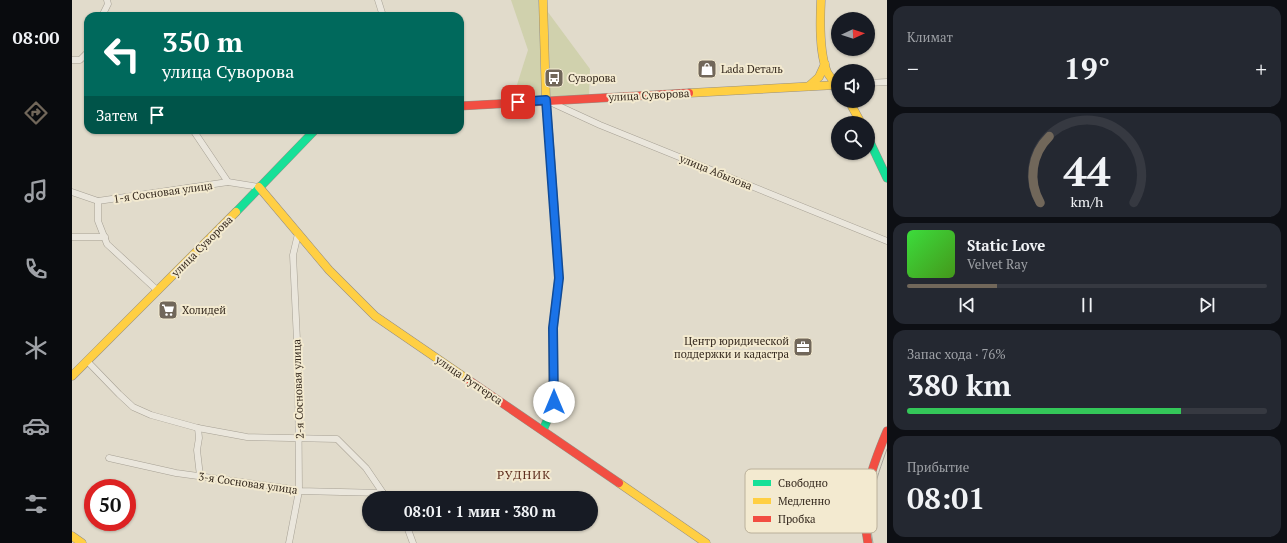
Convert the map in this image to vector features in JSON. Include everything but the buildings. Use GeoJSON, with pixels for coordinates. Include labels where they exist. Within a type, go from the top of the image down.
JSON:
{"type":"FeatureCollection","features":[{"type":"Feature","properties":{"kind":"main road"},"geometry":{"type":"LineString","coordinates":[[543,0],[546,100],[559,278],[553,328],[553,407],[543,430]]}},
{"type":"Feature","properties":{"kind":"main road"},"geometry":{"type":"LineString","coordinates":[[821,0],[822,40],[825,64],[831,77]]}},
{"type":"Feature","properties":{"kind":"main road"},"geometry":{"type":"LineString","coordinates":[[808,86],[816,82],[820,77],[825,64]]}},
{"type":"Feature","properties":{"kind":"main road","name":"улица Суворова"},"geometry":{"type":"LineString","coordinates":[[464,106],[546,100],[831,86]]}},
{"type":"Feature","properties":{"kind":"main road","name":"улица Суворова"},"geometry":{"type":"LineString","coordinates":[[72,376],[158,291],[311,134]]}},
{"type":"Feature","properties":{"kind":"main road"},"geometry":{"type":"LineString","coordinates":[[875,153],[887,178]]}},
{"type":"Feature","properties":{"kind":"main road","name":"улица Рутгерса"},"geometry":{"type":"LineString","coordinates":[[259,187],[341,283],[375,316],[706,543]]}},
{"type":"Feature","properties":{"kind":"main road"},"geometry":{"type":"LineString","coordinates":[[872,469],[887,431]]}},
{"type":"Feature","properties":{"kind":"main road"},"geometry":{"type":"LineString","coordinates":[[866,533],[868,543]]}},
{"type":"Feature","properties":{"kind":"main road"},"geometry":{"type":"LineString","coordinates":[[72,536],[82,543]]}},
{"type":"Feature","properties":{"kind":"street"},"geometry":{"type":"LineString","coordinates":[[104,12],[108,4],[108,0]]}},
{"type":"Feature","properties":{"kind":"street"},"geometry":{"type":"LineString","coordinates":[[378,0],[382,12]]}},
{"type":"Feature","properties":{"kind":"street"},"geometry":{"type":"LineString","coordinates":[[72,60],[80,60],[84,56]]}},
{"type":"Feature","properties":{"kind":"street"},"geometry":{"type":"LineString","coordinates":[[875,83],[887,82]]}},
{"type":"Feature","properties":{"kind":"street","name":"улица Абызова"},"geometry":{"type":"LineString","coordinates":[[546,100],[600,125],[887,241]]}},
{"type":"Feature","properties":{"kind":"street"},"geometry":{"type":"LineString","coordinates":[[196,134],[228,182]]}},
{"type":"Feature","properties":{"kind":"street","name":"1-я Сосновая улица"},"geometry":{"type":"LineString","coordinates":[[98,201],[228,182],[259,187]]}},
{"type":"Feature","properties":{"kind":"street"},"geometry":{"type":"LineString","coordinates":[[72,192],[98,201],[98,221],[107,244],[158,291]]}},
{"type":"Feature","properties":{"kind":"street","name":"2-я Сосновая улица"},"geometry":{"type":"LineString","coordinates":[[289,543],[299,491],[298,362],[293,262],[295,243],[298,234]]}},
{"type":"Feature","properties":{"kind":"street"},"geometry":{"type":"LineString","coordinates":[[72,237],[105,237]]}},
{"type":"Feature","properties":{"kind":"street"},"geometry":{"type":"LineString","coordinates":[[87,361],[133,407],[151,415],[198,428],[248,437],[336,439],[366,468],[382,491]]}},
{"type":"Feature","properties":{"kind":"street"},"geometry":{"type":"LineString","coordinates":[[198,428],[197,450],[200,476]]}},
{"type":"Feature","properties":{"kind":"street","name":"3-я Сосновая улица"},"geometry":{"type":"LineString","coordinates":[[109,458],[176,473],[299,491],[362,495]]}},
{"type":"Feature","properties":{"kind":"street"},"geometry":{"type":"LineString","coordinates":[[409,531],[413,543]]}},
{"type":"Feature","properties":{"kind":"green space"},"geometry":{"type":"Polygon","coordinates":[[[511,0],[539,0],[590,69],[589,96],[527,96],[515,91],[528,50],[511,0]]]}},
{"type":"Feature","properties":{"kind":"tram line"},"geometry":{"type":"LineString","coordinates":[[877,478],[887,449]]}},
{"type":"Feature","properties":{"kind":"tram line"},"geometry":{"type":"LineString","coordinates":[[871,533],[873,543]]}},
{"type":"Feature","properties":{"kind":"traffic: fast"},"geometry":{"type":"LineString","coordinates":[[236,212],[311,134]]}},
{"type":"Feature","properties":{"kind":"traffic: fast"},"geometry":{"type":"LineString","coordinates":[[543,430],[553,407],[553,328],[559,278],[550,151]]}},
{"type":"Feature","properties":{"kind":"traffic: fast"},"geometry":{"type":"LineString","coordinates":[[875,153],[887,178]]}},
{"type":"Feature","properties":{"kind":"traffic: slow"},"geometry":{"type":"LineString","coordinates":[[543,0],[546,100],[550,151]]}},
{"type":"Feature","properties":{"kind":"traffic: slow"},"geometry":{"type":"LineString","coordinates":[[821,0],[821,46],[824,64],[831,78]]}},
{"type":"Feature","properties":{"kind":"traffic: slow"},"geometry":{"type":"LineString","coordinates":[[809,86],[819,77],[825,64]]}},
{"type":"Feature","properties":{"kind":"traffic: slow"},"geometry":{"type":"LineString","coordinates":[[689,93],[831,85]]}},
{"type":"Feature","properties":{"kind":"traffic: slow"},"geometry":{"type":"LineString","coordinates":[[853,108],[857,116]]}},
{"type":"Feature","properties":{"kind":"traffic: slow"},"geometry":{"type":"LineString","coordinates":[[259,187],[329,270],[375,316],[467,379]]}},
{"type":"Feature","properties":{"kind":"traffic: slow"},"geometry":{"type":"LineString","coordinates":[[72,376],[236,212]]}},
{"type":"Feature","properties":{"kind":"traffic: slow"},"geometry":{"type":"LineString","coordinates":[[619,483],[706,543]]}},
{"type":"Feature","properties":{"kind":"traffic: slow"},"geometry":{"type":"LineString","coordinates":[[72,536],[82,543]]}},
{"type":"Feature","properties":{"kind":"traffic: jam"},"geometry":{"type":"LineString","coordinates":[[464,106],[689,93]]}},
{"type":"Feature","properties":{"kind":"traffic: jam"},"geometry":{"type":"LineString","coordinates":[[467,379],[619,483]]}},
{"type":"Feature","properties":{"kind":"traffic: jam"},"geometry":{"type":"LineString","coordinates":[[873,469],[887,431]]}},
{"type":"Feature","properties":{"kind":"traffic: jam"},"geometry":{"type":"LineString","coordinates":[[867,533],[868,543]]}},
{"type":"Feature","properties":{"kind":"place","name":"Lada Dеталь"},"geometry":{"type":"Point","coordinates":[707,69]}},
{"type":"Feature","properties":{"kind":"place","name":"Суворова"},"geometry":{"type":"Point","coordinates":[554,78]}},
{"type":"Feature","properties":{"kind":"place","name":"Холидей"},"geometry":{"type":"Point","coordinates":[168,310]}},
{"type":"Feature","properties":{"kind":"place","name":"Центр юридической поддержки и кадастра"},"geometry":{"type":"Point","coordinates":[803,347]}},
{"type":"Feature","properties":{"kind":"district","name":"РУДНИК"},"geometry":{"type":"Point","coordinates":[524,474]}},
{"type":"Feature","properties":{"kind":"route"},"geometry":{"type":"LineString","coordinates":[[518,102],[546,100],[559,278],[553,328],[554,402]]}}]}
